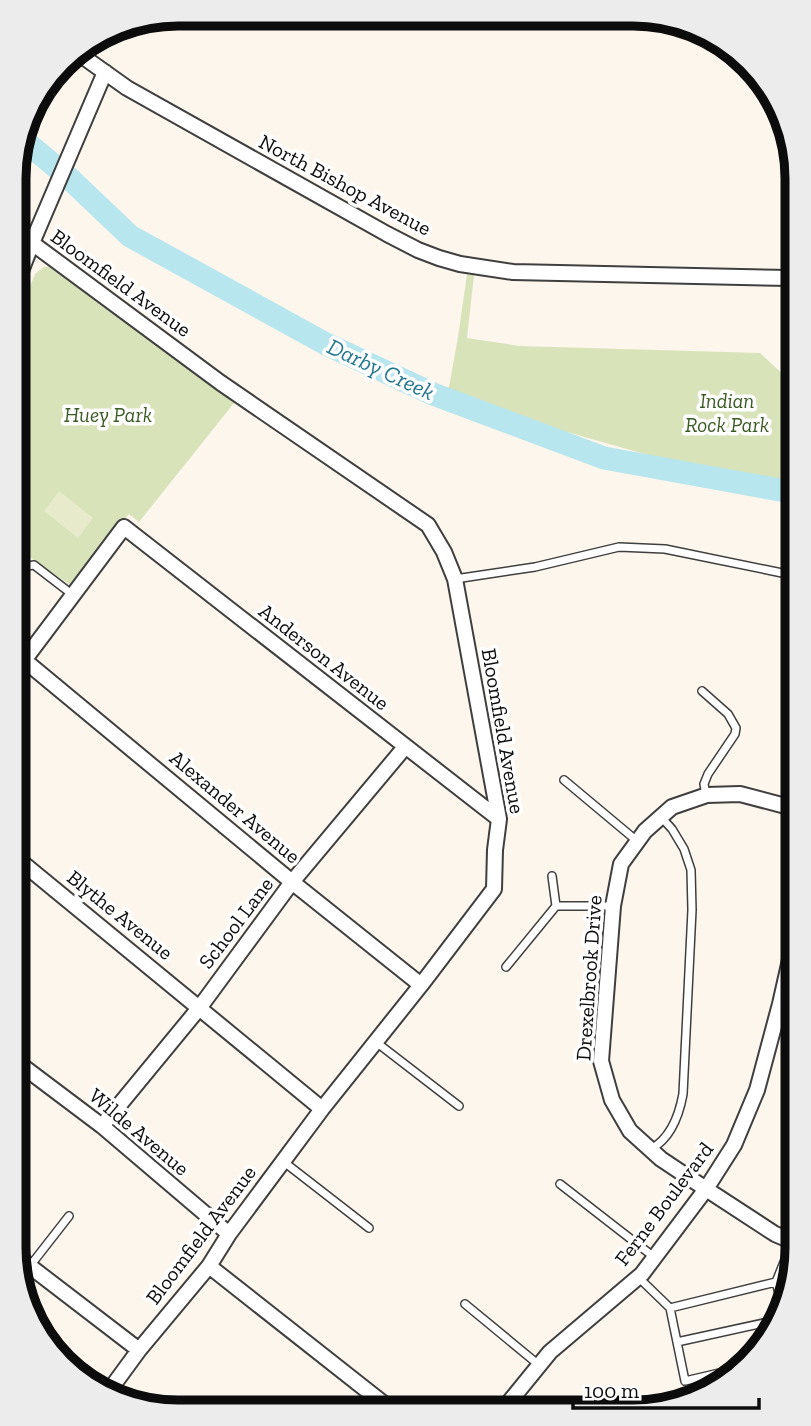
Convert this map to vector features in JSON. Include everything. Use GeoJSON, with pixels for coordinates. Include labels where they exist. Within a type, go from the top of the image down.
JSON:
{"type":"FeatureCollection","features":[{"type":"Feature","properties":{"kind":"street","name":"North Bishop Avenue"},"geometry":{"type":"LineString","coordinates":[[86,58],[127,88],[387,234],[439,258],[513,272],[785,278]]}},
{"type":"Feature","properties":{"kind":"street"},"geometry":{"type":"LineString","coordinates":[[26,258],[105,72]]}},
{"type":"Feature","properties":{"kind":"street","name":"Bloomfield Avenue"},"geometry":{"type":"LineString","coordinates":[[32,243],[221,383],[428,525],[444,552],[455,579],[499,819],[494,889],[322,1109],[229,1234],[209,1266],[139,1350],[114,1385]]}},
{"type":"Feature","properties":{"kind":"street","name":"Anderson Avenue"},"geometry":{"type":"LineString","coordinates":[[73,595],[124,527],[499,819]]}},
{"type":"Feature","properties":{"kind":"street"},"geometry":{"type":"LineString","coordinates":[[26,657],[73,595]]}},
{"type":"Feature","properties":{"kind":"street","name":"Alexander Avenue"},"geometry":{"type":"LineString","coordinates":[[26,668],[421,985]]}},
{"type":"Feature","properties":{"kind":"street","name":"School Lane"},"geometry":{"type":"LineString","coordinates":[[102,1126],[200,1007],[292,882],[405,747]]}},
{"type":"Feature","properties":{"kind":"street","name":"Drexelbrook Drive"},"geometry":{"type":"LineString","coordinates":[[784,806],[740,794],[707,795],[672,807],[645,831],[621,864],[613,906],[601,1061],[612,1100],[630,1131],[661,1159],[784,1238]]}},
{"type":"Feature","properties":{"kind":"street","name":"Blythe Avenue"},"geometry":{"type":"LineString","coordinates":[[26,866],[322,1109]]}},
{"type":"Feature","properties":{"kind":"street","name":"Ferne Boulevard"},"geometry":{"type":"LineString","coordinates":[[511,1400],[550,1352],[638,1277],[706,1189],[734,1145],[757,1090],[784,985]]}},
{"type":"Feature","properties":{"kind":"street","name":"Wilde Avenue"},"geometry":{"type":"LineString","coordinates":[[26,1069],[102,1126],[229,1234]]}},
{"type":"Feature","properties":{"kind":"street"},"geometry":{"type":"LineString","coordinates":[[209,1266],[379,1400]]}},
{"type":"Feature","properties":{"kind":"street"},"geometry":{"type":"LineString","coordinates":[[28,1270],[139,1350]]}},
{"type":"Feature","properties":{"kind":"lane"},"geometry":{"type":"LineString","coordinates":[[455,579],[535,567],[620,547],[665,549],[785,573]]}},
{"type":"Feature","properties":{"kind":"lane"},"geometry":{"type":"LineString","coordinates":[[26,567],[34,565],[73,595]]}},
{"type":"Feature","properties":{"kind":"lane"},"geometry":{"type":"LineString","coordinates":[[702,691],[728,714],[736,728],[735,734],[708,774],[704,784],[707,795]]}},
{"type":"Feature","properties":{"kind":"lane"},"geometry":{"type":"LineString","coordinates":[[564,780],[638,841]]}},
{"type":"Feature","properties":{"kind":"lane"},"geometry":{"type":"LineString","coordinates":[[650,1149],[659,1144],[670,1131],[680,1112],[692,910],[691,870],[684,849],[661,817]]}},
{"type":"Feature","properties":{"kind":"lane"},"geometry":{"type":"LineString","coordinates":[[506,967],[556,906],[552,876]]}},
{"type":"Feature","properties":{"kind":"lane"},"geometry":{"type":"LineString","coordinates":[[556,906],[613,906]]}},
{"type":"Feature","properties":{"kind":"lane"},"geometry":{"type":"LineString","coordinates":[[376,1042],[459,1106]]}},
{"type":"Feature","properties":{"kind":"lane"},"geometry":{"type":"LineString","coordinates":[[283,1161],[369,1228]]}},
{"type":"Feature","properties":{"kind":"lane"},"geometry":{"type":"LineString","coordinates":[[561,1184],[654,1256]]}},
{"type":"Feature","properties":{"kind":"lane"},"geometry":{"type":"LineString","coordinates":[[28,1265],[69,1216]]}},
{"type":"Feature","properties":{"kind":"lane"},"geometry":{"type":"LineString","coordinates":[[778,1291],[776,1282],[783,1267]]}},
{"type":"Feature","properties":{"kind":"lane"},"geometry":{"type":"LineString","coordinates":[[638,1277],[670,1308],[685,1381],[718,1373]]}},
{"type":"Feature","properties":{"kind":"lane"},"geometry":{"type":"LineString","coordinates":[[670,1308],[776,1282]]}},
{"type":"Feature","properties":{"kind":"lane"},"geometry":{"type":"LineString","coordinates":[[465,1304],[539,1365]]}},
{"type":"Feature","properties":{"kind":"lane"},"geometry":{"type":"LineString","coordinates":[[677,1342],[765,1323]]}},
{"type":"Feature","properties":{"kind":"green space","name":"Huey Park"},"geometry":{"type":"Polygon","coordinates":[[[59,266],[238,398],[139,522],[129,514],[73,587],[26,555],[26,297],[35,274],[44,267],[59,266]]]}},
{"type":"Feature","properties":{"kind":"green space","name":"Indian Rock Park"},"geometry":{"type":"Polygon","coordinates":[[[467,274],[474,275],[467,338],[519,346],[760,353],[785,376],[785,481],[743,482],[447,398],[467,274]]]}},
{"type":"Feature","properties":{"kind":"green space"},"geometry":{"type":"Polygon","coordinates":[[[59,491],[93,518],[78,538],[44,511],[59,491]]]}},
{"type":"Feature","properties":{"kind":"waterway","name":"Darby Creek"},"geometry":{"type":"LineString","coordinates":[[30,145],[68,177],[130,236],[326,344],[433,394],[604,458],[785,491]]}}]}
